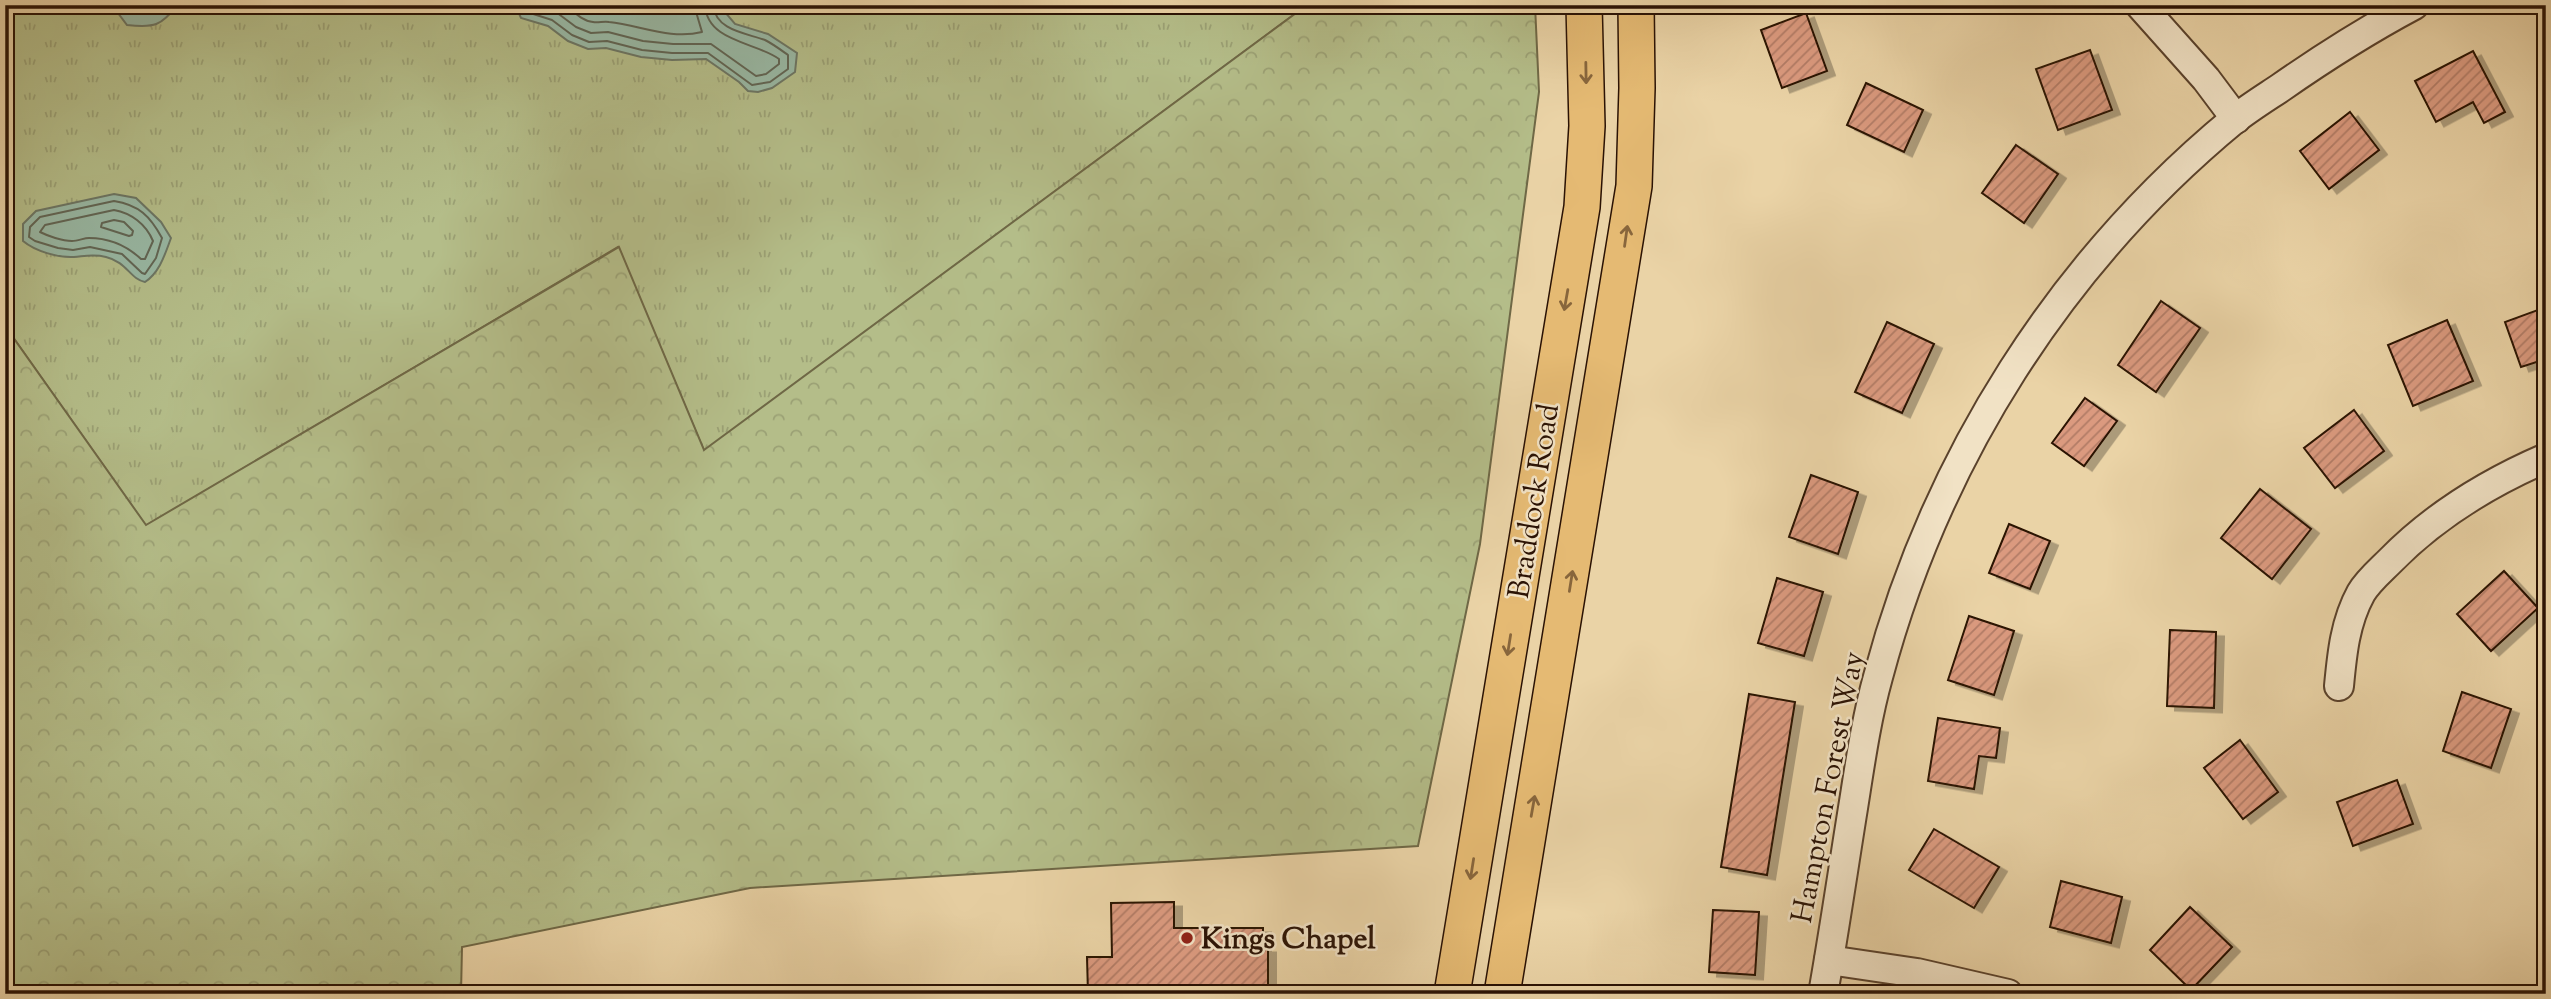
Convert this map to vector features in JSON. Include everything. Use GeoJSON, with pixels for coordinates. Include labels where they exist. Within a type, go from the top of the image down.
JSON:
{"type":"FeatureCollection","features":[{"type":"Feature","properties":{"kind":"main road","name":"Braddock Road"},"geometry":{"type":"LineString","coordinates":[[1452,994],[1582,207],[1587,126],[1584,5]]}},
{"type":"Feature","properties":{"kind":"main road","name":"Braddock Road"},"geometry":{"type":"LineString","coordinates":[[1502,994],[1604,378],[1633,186],[1637,88],[1636,5]]}},
{"type":"Feature","properties":{"kind":"street"},"geometry":{"type":"LineString","coordinates":[[2140,5],[2206,79],[2236,119]]}},
{"type":"Feature","properties":{"kind":"street","name":"Hampton Forest Way"},"geometry":{"type":"LineString","coordinates":[[1823,994],[1863,746],[1877,678],[1909,576],[1951,477],[2006,378],[2075,282],[2163,185],[2236,119],[2328,54],[2414,5]]}},
{"type":"Feature","properties":{"kind":"street"},"geometry":{"type":"LineString","coordinates":[[2339,686],[2344,636],[2361,592],[2372,578],[2406,545],[2455,506],[2510,474],[2546,458]]}},
{"type":"Feature","properties":{"kind":"street"},"geometry":{"type":"LineString","coordinates":[[1829,960],[1917,973],[2008,994]]}},
{"type":"Feature","properties":{"kind":"green space"},"geometry":{"type":"Polygon","coordinates":[[[5,5],[1307,5],[704,451],[618,247],[146,526],[5,326],[5,5]]]}},
{"type":"Feature","properties":{"kind":"green space"},"geometry":{"type":"Polygon","coordinates":[[[1307,5],[1535,5],[1539,92],[1480,544],[1418,846],[750,888],[462,947],[461,994],[5,994],[5,326],[146,525],[619,247],[704,450],[1307,5]]]}},
{"type":"Feature","properties":{"kind":"water"},"geometry":{"type":"Polygon","coordinates":[[[112,5],[178,5],[161,21],[145,26],[127,25],[112,5]]]}},
{"type":"Feature","properties":{"kind":"water"},"geometry":{"type":"Polygon","coordinates":[[[515,5],[719,5],[735,24],[768,34],[797,53],[795,72],[772,88],[758,92],[748,91],[706,59],[672,60],[641,57],[606,48],[588,49],[568,41],[548,26],[521,18],[515,5]]]}},
{"type":"Feature","properties":{"kind":"water"},"geometry":{"type":"Polygon","coordinates":[[[114,194],[136,198],[161,222],[171,238],[158,268],[145,282],[113,259],[94,255],[54,255],[40,251],[23,241],[23,224],[36,211],[114,194]]]}},
{"type":"Feature","properties":{"kind":"building"},"geometry":{"type":"Polygon","coordinates":[[[1806,13],[1827,71],[1782,88],[1761,30],[1806,13]]]}},
{"type":"Feature","properties":{"kind":"building"},"geometry":{"type":"Polygon","coordinates":[[[2090,50],[2112,110],[2058,130],[2036,69],[2090,50]]]}},
{"type":"Feature","properties":{"kind":"building"},"geometry":{"type":"Polygon","coordinates":[[[2473,51],[2505,112],[2484,123],[2473,102],[2436,122],[2415,81],[2473,51]]]}},
{"type":"Feature","properties":{"kind":"building"},"geometry":{"type":"Polygon","coordinates":[[[1866,83],[1923,110],[1904,152],[1847,125],[1866,83]]]}},
{"type":"Feature","properties":{"kind":"building"},"geometry":{"type":"Polygon","coordinates":[[[2350,112],[2379,150],[2329,189],[2300,151],[2350,112]]]}},
{"type":"Feature","properties":{"kind":"building"},"geometry":{"type":"Polygon","coordinates":[[[2016,145],[2058,174],[2024,223],[1982,193],[2016,145]]]}},
{"type":"Feature","properties":{"kind":"building"},"geometry":{"type":"Polygon","coordinates":[[[2161,301],[2200,328],[2156,392],[2118,365],[2161,301]]]}},
{"type":"Feature","properties":{"kind":"building"},"geometry":{"type":"Polygon","coordinates":[[[2546,307],[2546,359],[2521,367],[2505,322],[2546,307]]]}},
{"type":"Feature","properties":{"kind":"building"},"geometry":{"type":"Polygon","coordinates":[[[2447,320],[2473,381],[2413,406],[2388,345],[2447,320]]]}},
{"type":"Feature","properties":{"kind":"building"},"geometry":{"type":"Polygon","coordinates":[[[1887,322],[1934,344],[1902,413],[1855,392],[1887,322]]]}},
{"type":"Feature","properties":{"kind":"building"},"geometry":{"type":"Polygon","coordinates":[[[2085,398],[2117,421],[2084,466],[2052,443],[2085,398]]]}},
{"type":"Feature","properties":{"kind":"building"},"geometry":{"type":"Polygon","coordinates":[[[2354,410],[2384,451],[2335,488],[2304,448],[2354,410]]]}},
{"type":"Feature","properties":{"kind":"building"},"geometry":{"type":"Polygon","coordinates":[[[1811,475],[1858,492],[1838,554],[1789,537],[1811,475]]]}},
{"type":"Feature","properties":{"kind":"building"},"geometry":{"type":"Polygon","coordinates":[[[2260,489],[2311,529],[2272,579],[2221,538],[2260,489]]]}},
{"type":"Feature","properties":{"kind":"building"},"geometry":{"type":"Polygon","coordinates":[[[2009,524],[2050,541],[2030,589],[1989,573],[2009,524]]]}},
{"type":"Feature","properties":{"kind":"building"},"geometry":{"type":"Polygon","coordinates":[[[2504,571],[2538,608],[2491,651],[2457,614],[2504,571]]]}},
{"type":"Feature","properties":{"kind":"building"},"geometry":{"type":"Polygon","coordinates":[[[1777,578],[1823,592],[1804,656],[1758,643],[1777,578]]]}},
{"type":"Feature","properties":{"kind":"building"},"geometry":{"type":"Polygon","coordinates":[[[1969,616],[2014,631],[1994,695],[1948,680],[1969,616]]]}},
{"type":"Feature","properties":{"kind":"building"},"geometry":{"type":"Polygon","coordinates":[[[2170,630],[2216,632],[2214,708],[2167,706],[2170,630]]]}},
{"type":"Feature","properties":{"kind":"building"},"geometry":{"type":"Polygon","coordinates":[[[2462,692],[2511,709],[2491,768],[2443,751],[2462,692]]]}},
{"type":"Feature","properties":{"kind":"building"},"geometry":{"type":"Polygon","coordinates":[[[1749,694],[1795,702],[1767,875],[1721,867],[1749,694]]]}},
{"type":"Feature","properties":{"kind":"building"},"geometry":{"type":"Polygon","coordinates":[[[1938,718],[2000,728],[1996,758],[1979,756],[1974,789],[1928,781],[1938,718]]]}},
{"type":"Feature","properties":{"kind":"building"},"geometry":{"type":"Polygon","coordinates":[[[2240,740],[2278,792],[2243,819],[2204,768],[2240,740]]]}},
{"type":"Feature","properties":{"kind":"building"},"geometry":{"type":"Polygon","coordinates":[[[2397,780],[2413,824],[2353,846],[2337,802],[2397,780]]]}},
{"type":"Feature","properties":{"kind":"building"},"geometry":{"type":"Polygon","coordinates":[[[1934,829],[1999,867],[1974,908],[1909,870],[1934,829]]]}},
{"type":"Feature","properties":{"kind":"building"},"geometry":{"type":"Polygon","coordinates":[[[2061,881],[2122,897],[2111,943],[2050,927],[2061,881]]]}},
{"type":"Feature","properties":{"kind":"building","name":"Kings Chapel"},"geometry":{"type":"Polygon","coordinates":[[[1174,902],[1174,928],[1263,928],[1263,948],[1268,948],[1268,994],[1088,994],[1087,957],[1112,957],[1111,903],[1174,902]]]}},
{"type":"Feature","properties":{"kind":"building"},"geometry":{"type":"Polygon","coordinates":[[[2190,907],[2232,947],[2191,990],[2150,950],[2190,907]]]}},
{"type":"Feature","properties":{"kind":"building"},"geometry":{"type":"Polygon","coordinates":[[[1713,910],[1759,912],[1755,975],[1709,972],[1713,910]]]}},
{"type":"Feature","properties":{"kind":"place","name":"Kings Chapel"},"geometry":{"type":"Point","coordinates":[1187,938]}}]}
